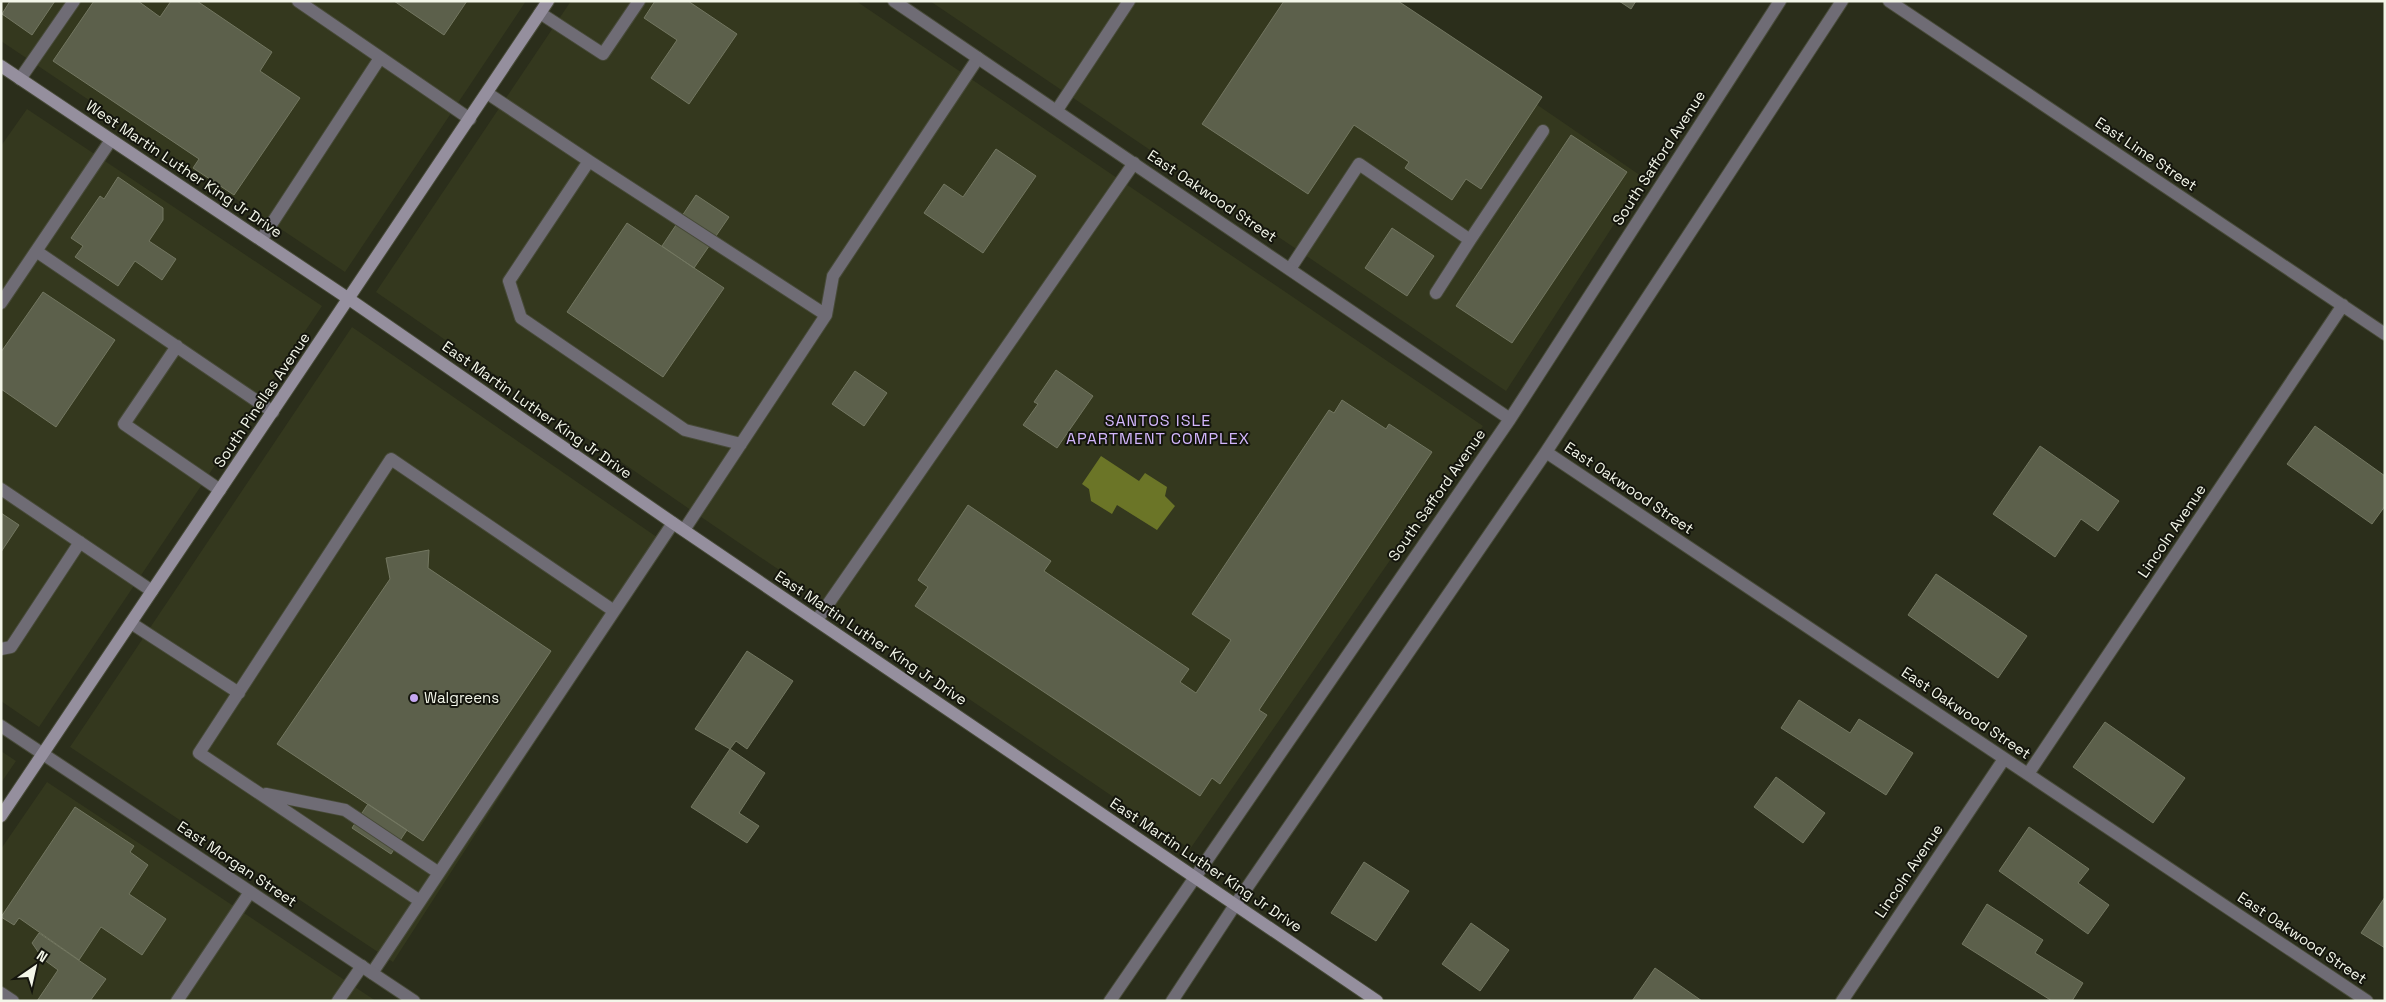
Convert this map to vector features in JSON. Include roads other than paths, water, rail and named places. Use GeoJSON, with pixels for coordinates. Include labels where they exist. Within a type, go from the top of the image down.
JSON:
{"type":"FeatureCollection","features":[{"type":"Feature","properties":{"kind":"street"},"geometry":{"type":"LineString","coordinates":[[20,79],[74,1]]}},
{"type":"Feature","properties":{"kind":"street"},"geometry":{"type":"LineString","coordinates":[[298,1],[470,119]]}},
{"type":"Feature","properties":{"kind":"street","name":"South Pinellas Avenue"},"geometry":{"type":"LineString","coordinates":[[1,816],[274,412],[548,1]]}},
{"type":"Feature","properties":{"kind":"street"},"geometry":{"type":"LineString","coordinates":[[540,13],[603,54],[638,1]]}},
{"type":"Feature","properties":{"kind":"street","name":"East Oakwood Street"},"geometry":{"type":"LineString","coordinates":[[894,1],[1510,419]]}},
{"type":"Feature","properties":{"kind":"street"},"geometry":{"type":"LineString","coordinates":[[1057,110],[1129,1]]}},
{"type":"Feature","properties":{"kind":"street","name":"South Safford Avenue"},"geometry":{"type":"LineString","coordinates":[[1110,1001],[1194,876],[1510,419],[1780,1]]}},
{"type":"Feature","properties":{"kind":"street"},"geometry":{"type":"LineString","coordinates":[[1172,1001],[1235,905],[1546,452],[1842,1]]}},
{"type":"Feature","properties":{"kind":"street","name":"East Lime Street"},"geometry":{"type":"LineString","coordinates":[[1889,1],[2385,334]]}},
{"type":"Feature","properties":{"kind":"street"},"geometry":{"type":"LineString","coordinates":[[261,240],[380,58]]}},
{"type":"Feature","properties":{"kind":"street"},"geometry":{"type":"LineString","coordinates":[[338,1001],[367,970],[420,901],[614,612],[741,444],[826,315],[833,276],[978,58]]}},
{"type":"Feature","properties":{"kind":"street","name":"West Martin Luther King Jr Drive"},"geometry":{"type":"LineString","coordinates":[[1,66],[349,299]]}},
{"type":"Feature","properties":{"kind":"street"},"geometry":{"type":"LineString","coordinates":[[487,93],[826,315]]}},
{"type":"Feature","properties":{"kind":"street"},"geometry":{"type":"LineString","coordinates":[[1436,293],[1543,131]]}},
{"type":"Feature","properties":{"kind":"street"},"geometry":{"type":"LineString","coordinates":[[1,303],[111,140]]}},
{"type":"Feature","properties":{"kind":"street"},"geometry":{"type":"LineString","coordinates":[[589,161],[509,281],[521,318],[685,430],[741,444]]}},
{"type":"Feature","properties":{"kind":"street"},"geometry":{"type":"LineString","coordinates":[[817,620],[1134,163]]}},
{"type":"Feature","properties":{"kind":"street"},"geometry":{"type":"LineString","coordinates":[[1290,269],[1359,164],[1470,240]]}},
{"type":"Feature","properties":{"kind":"street"},"geometry":{"type":"LineString","coordinates":[[36,251],[274,412]]}},
{"type":"Feature","properties":{"kind":"street","name":"East Martin Luther King Jr Drive"},"geometry":{"type":"LineString","coordinates":[[349,299],[678,527],[1378,1001]]}},
{"type":"Feature","properties":{"kind":"street","name":"Lincoln Avenue"},"geometry":{"type":"LineString","coordinates":[[2028,774],[2343,305]]}},
{"type":"Feature","properties":{"kind":"street"},"geometry":{"type":"LineString","coordinates":[[177,346],[124,424],[220,490]]}},
{"type":"Feature","properties":{"kind":"street","name":"East Oakwood Street"},"geometry":{"type":"LineString","coordinates":[[1546,452],[2367,1001]]}},
{"type":"Feature","properties":{"kind":"street"},"geometry":{"type":"LineString","coordinates":[[420,901],[199,753],[391,459],[614,612]]}},
{"type":"Feature","properties":{"kind":"street"},"geometry":{"type":"LineString","coordinates":[[1,489],[152,591]]}},
{"type":"Feature","properties":{"kind":"street"},"geometry":{"type":"LineString","coordinates":[[1,649],[11,648],[80,542]]}},
{"type":"Feature","properties":{"kind":"street"},"geometry":{"type":"LineString","coordinates":[[131,623],[239,693]]}},
{"type":"Feature","properties":{"kind":"street","name":"East Morgan Street"},"geometry":{"type":"LineString","coordinates":[[1,726],[414,1001]]}},
{"type":"Feature","properties":{"kind":"street","name":"Lincoln Avenue"},"geometry":{"type":"LineString","coordinates":[[1842,1001],[2004,759]]}},
{"type":"Feature","properties":{"kind":"street"},"geometry":{"type":"LineString","coordinates":[[261,794],[345,810],[439,873]]}},
{"type":"Feature","properties":{"kind":"street"},"geometry":{"type":"LineString","coordinates":[[177,1001],[250,892]]}},
{"type":"Feature","properties":{"kind":"street"},"geometry":{"type":"LineString","coordinates":[[1,993],[13,1001]]}},
{"type":"Feature","properties":{"kind":"place","name":"Walgreens"},"geometry":{"type":"Point","coordinates":[414,698]}},
{"type":"Feature","properties":{"kind":"district","name":"SANTOS ISLE APARTMENT COMPLEX"},"geometry":{"type":"Point","coordinates":[1158,429]}}]}
